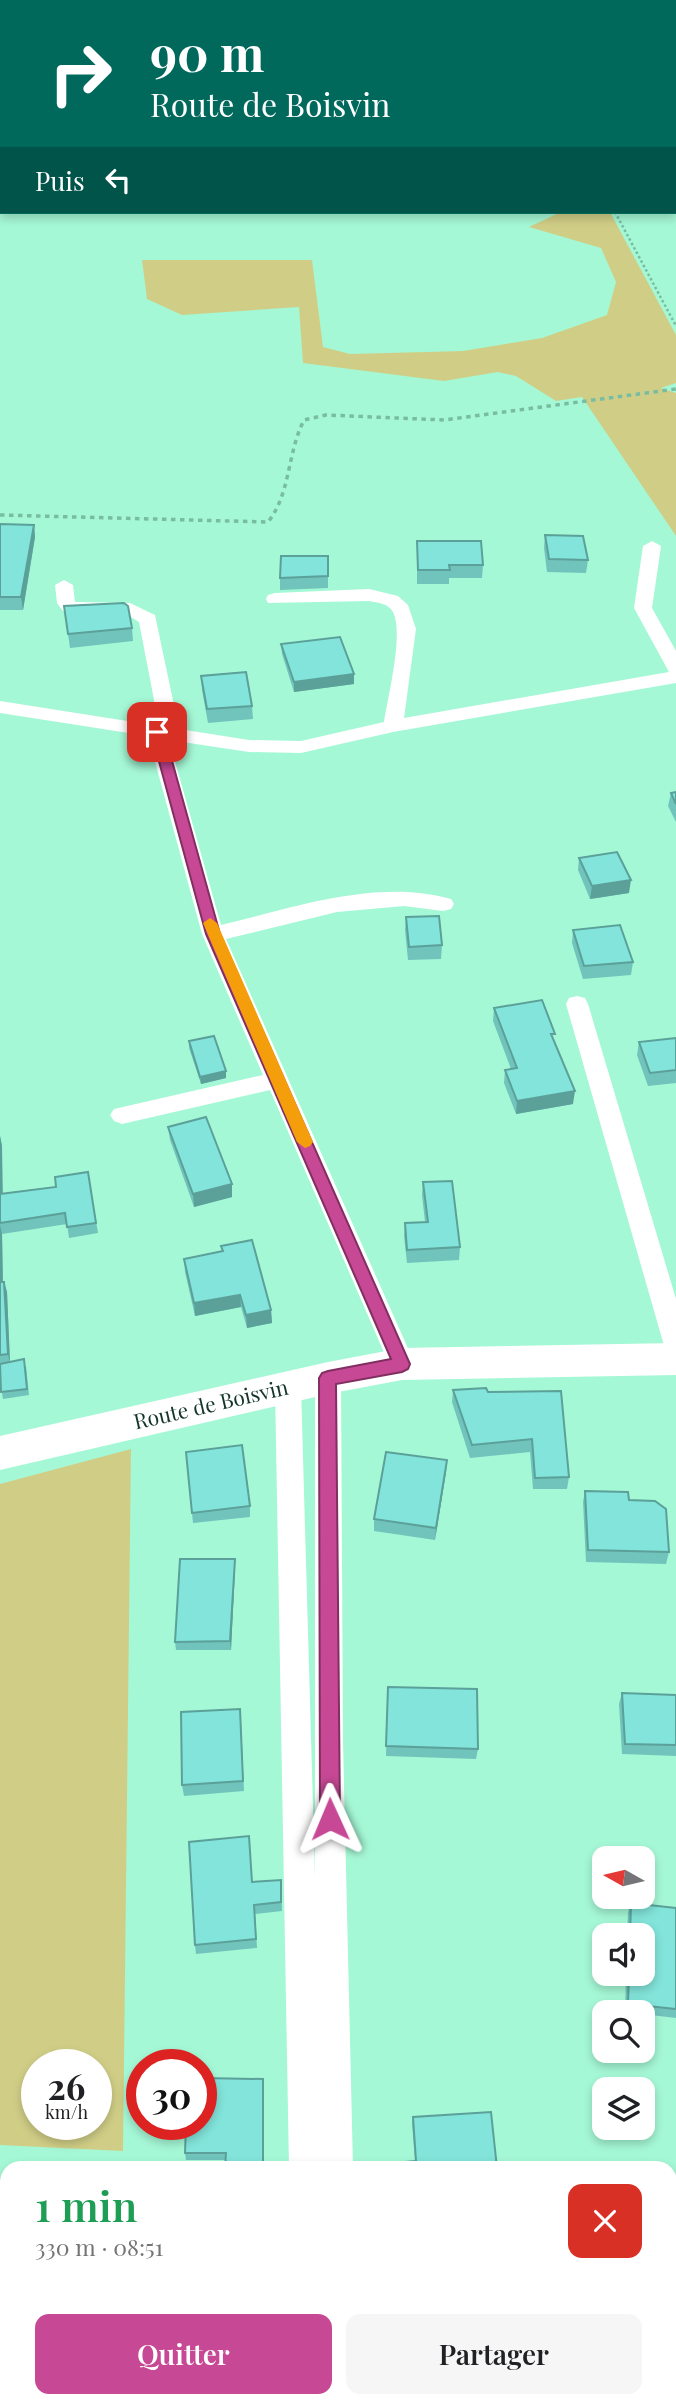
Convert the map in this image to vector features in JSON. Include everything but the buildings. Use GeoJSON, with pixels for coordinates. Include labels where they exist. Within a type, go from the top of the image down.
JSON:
{"type":"FeatureCollection","features":[{"type":"Feature","properties":{"kind":"main road","name":"Route de Boisvin"},"geometry":{"type":"LineString","coordinates":[[0,1453],[328,1378],[402,1364],[676,1359]]}},
{"type":"Feature","properties":{"kind":"street"},"geometry":{"type":"LineString","coordinates":[[652,546],[643,608],[676,669]]}},
{"type":"Feature","properties":{"kind":"street"},"geometry":{"type":"LineString","coordinates":[[64,584],[65,603],[71,607],[130,609],[148,619],[164,733],[213,934],[402,1364]]}},
{"type":"Feature","properties":{"kind":"street"},"geometry":{"type":"LineString","coordinates":[[275,599],[369,595],[391,600],[401,609],[407,629],[393,726]]}},
{"type":"Feature","properties":{"kind":"street"},"geometry":{"type":"LineString","coordinates":[[0,707],[249,746],[289,747],[393,726],[676,677]]}},
{"type":"Feature","properties":{"kind":"street"},"geometry":{"type":"LineString","coordinates":[[213,934],[337,905],[404,899],[443,904]]}},
{"type":"Feature","properties":{"kind":"street"},"geometry":{"type":"LineString","coordinates":[[577,1004],[676,1342]]}},
{"type":"Feature","properties":{"kind":"street"},"geometry":{"type":"LineString","coordinates":[[122,1115],[278,1080]]}},
{"type":"Feature","properties":{"kind":"street"},"geometry":{"type":"LineString","coordinates":[[328,1378],[328,1741],[336,2161]]}},
{"type":"Feature","properties":{"kind":"street"},"geometry":{"type":"LineString","coordinates":[[288,1387],[306,2161]]}},
{"type":"Feature","properties":{"kind":"path"},"geometry":{"type":"LineString","coordinates":[[616,214],[676,326]]}},
{"type":"Feature","properties":{"kind":"path"},"geometry":{"type":"LineString","coordinates":[[0,515],[268,522],[279,511],[294,435],[304,420],[326,415],[444,420],[676,389]]}},
{"type":"Feature","properties":{"kind":"shaded area"},"geometry":{"type":"Polygon","coordinates":[[[557,214],[611,214],[676,335],[676,383],[661,388],[676,393],[676,536],[582,397],[556,401],[516,376],[498,372],[444,381],[303,363],[299,307],[182,315],[147,299],[142,260],[312,260],[323,347],[350,354],[463,351],[542,338],[607,315],[616,282],[601,248],[529,227],[557,214]]]}},
{"type":"Feature","properties":{"kind":"shaded area"},"geometry":{"type":"Polygon","coordinates":[[[131,1449],[123,2151],[0,2145],[0,1484],[131,1449]]]}},
{"type":"Feature","properties":{"kind":"slow traffic"},"geometry":{"type":"LineString","coordinates":[[210,923],[305,1142]]}},
{"type":"Feature","properties":{"kind":"route"},"geometry":{"type":"LineString","coordinates":[[157,732],[213,934],[402,1364],[328,1378],[330,1819]]}}]}
